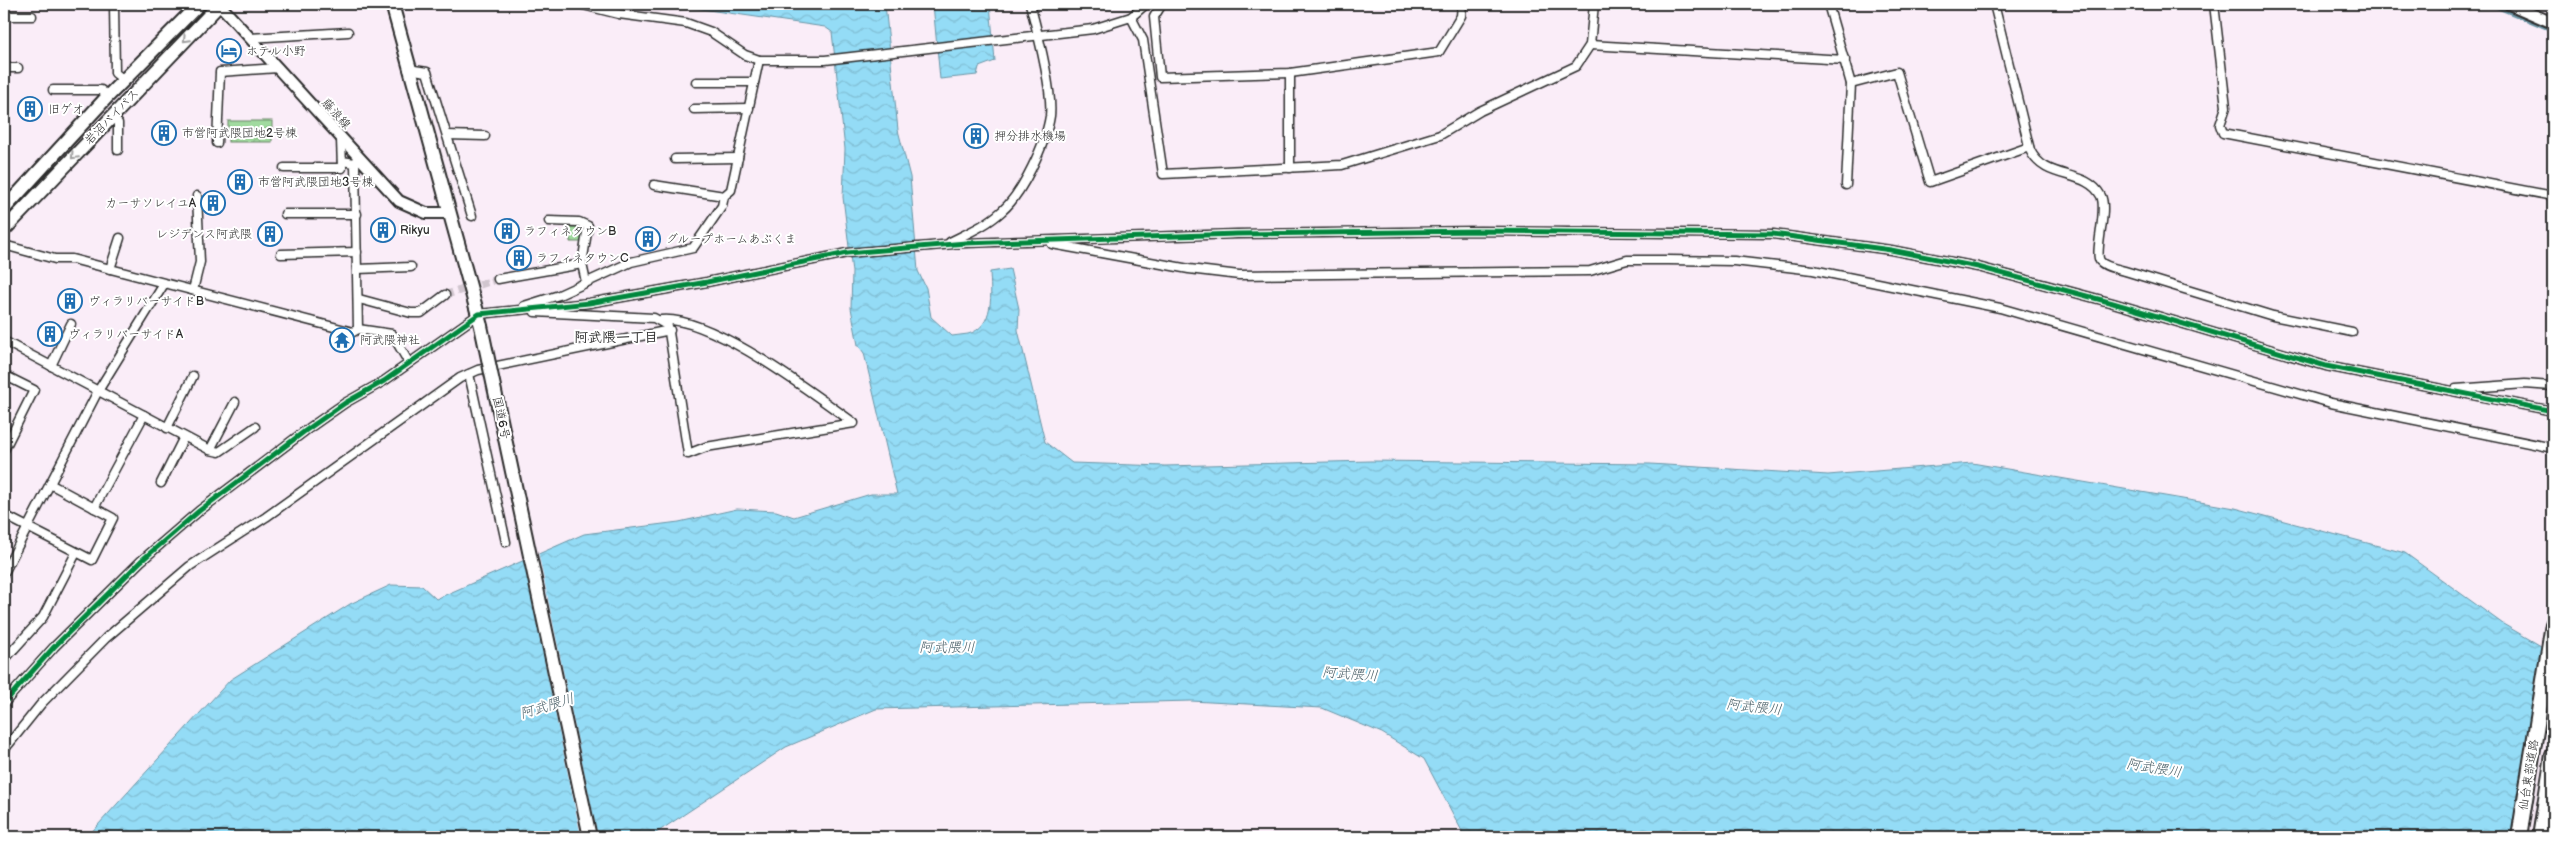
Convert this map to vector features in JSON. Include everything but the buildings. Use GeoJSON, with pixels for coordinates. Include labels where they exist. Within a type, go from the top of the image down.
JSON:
{"type":"FeatureCollection","features":[{"type":"Feature","properties":{"kind":"highway","name":"岩沼バイパス"},"geometry":{"type":"LineString","coordinates":[[4,208],[108,96],[199,4]]}},
{"type":"Feature","properties":{"kind":"highway","name":"岩沼バイパス"},"geometry":{"type":"LineString","coordinates":[[4,230],[219,4]]}},
{"type":"Feature","properties":{"kind":"highway","name":"国道6号"},"geometry":{"type":"LineString","coordinates":[[392,4],[408,69],[480,320],[590,837]]}},
{"type":"Feature","properties":{"kind":"highway","name":"仙台東部道路"},"geometry":{"type":"LineString","coordinates":[[2519,837],[2553,624]]}},
{"type":"Feature","properties":{"kind":"highway","name":"仙台東部道路"},"geometry":{"type":"LineString","coordinates":[[2540,837],[2553,754]]}},
{"type":"Feature","properties":{"kind":"street"},"geometry":{"type":"LineString","coordinates":[[114,4],[115,73],[124,80]]}},
{"type":"Feature","properties":{"kind":"street","name":"藤浪線"},"geometry":{"type":"LineString","coordinates":[[219,4],[399,201],[426,213],[450,213]]}},
{"type":"Feature","properties":{"kind":"street"},"geometry":{"type":"LineString","coordinates":[[579,4],[619,14],[686,23],[711,32],[745,54],[759,60],[825,60],[928,50],[1093,29],[1131,17],[1146,4]]}},
{"type":"Feature","properties":{"kind":"street"},"geometry":{"type":"LineString","coordinates":[[946,244],[979,228],[1004,210],[1021,187],[1036,155],[1050,116],[1030,4]]}},
{"type":"Feature","properties":{"kind":"street"},"geometry":{"type":"LineString","coordinates":[[1162,4],[1154,16],[1160,76],[1290,73],[1439,52],[1461,16],[1462,4]]}},
{"type":"Feature","properties":{"kind":"street"},"geometry":{"type":"LineString","coordinates":[[1131,17],[1143,40],[1163,174],[1342,165],[1440,135],[1480,112],[1576,66],[1590,45],[1594,4]]}},
{"type":"Feature","properties":{"kind":"street"},"geometry":{"type":"LineString","coordinates":[[1828,4],[1851,84],[1846,185]]}},
{"type":"Feature","properties":{"kind":"street"},"geometry":{"type":"LineString","coordinates":[[1994,4],[2030,147],[2036,161],[2047,169],[2085,181],[2094,187],[2102,198],[2102,225],[2098,255],[2105,265],[2273,316],[2352,332]]}},
{"type":"Feature","properties":{"kind":"street"},"geometry":{"type":"LineString","coordinates":[[2214,4],[2226,107],[2220,125],[2223,133],[2553,196]]}},
{"type":"Feature","properties":{"kind":"street"},"geometry":{"type":"LineString","coordinates":[[2509,4],[2553,22]]}},
{"type":"Feature","properties":{"kind":"street"},"geometry":{"type":"LineString","coordinates":[[4,16],[32,16]]}},
{"type":"Feature","properties":{"kind":"street"},"geometry":{"type":"LineString","coordinates":[[250,38],[348,32]]}},
{"type":"Feature","properties":{"kind":"street"},"geometry":{"type":"LineString","coordinates":[[1590,45],[1845,60]]}},
{"type":"Feature","properties":{"kind":"street"},"geometry":{"type":"LineString","coordinates":[[4,704],[54,647],[140,561],[199,511],[321,420],[480,320],[559,295],[631,262],[693,248],[722,206],[724,196],[731,190],[759,60]]}},
{"type":"Feature","properties":{"kind":"street"},"geometry":{"type":"LineString","coordinates":[[4,68],[18,68]]}},
{"type":"Feature","properties":{"kind":"street"},"geometry":{"type":"LineString","coordinates":[[217,143],[220,72],[278,68]]}},
{"type":"Feature","properties":{"kind":"street"},"geometry":{"type":"LineString","coordinates":[[408,69],[427,72],[472,216]]}},
{"type":"Feature","properties":{"kind":"street"},"geometry":{"type":"LineString","coordinates":[[1851,84],[1896,72],[1930,182],[2030,147]]}},
{"type":"Feature","properties":{"kind":"street"},"geometry":{"type":"LineString","coordinates":[[1290,73],[1290,168]]}},
{"type":"Feature","properties":{"kind":"street"},"geometry":{"type":"LineString","coordinates":[[696,82],[754,82]]}},
{"type":"Feature","properties":{"kind":"street"},"geometry":{"type":"LineString","coordinates":[[53,90],[101,90],[108,96]]}},
{"type":"Feature","properties":{"kind":"street"},"geometry":{"type":"LineString","coordinates":[[694,109],[749,108]]}},
{"type":"Feature","properties":{"kind":"street"},"geometry":{"type":"LineString","coordinates":[[112,117],[118,123],[118,150]]}},
{"type":"Feature","properties":{"kind":"street"},"geometry":{"type":"LineString","coordinates":[[447,136],[485,136]]}},
{"type":"Feature","properties":{"kind":"street"},"geometry":{"type":"LineString","coordinates":[[284,168],[342,168],[341,139]]}},
{"type":"Feature","properties":{"kind":"street"},"geometry":{"type":"LineString","coordinates":[[675,159],[738,158]]}},
{"type":"Feature","properties":{"kind":"street"},"geometry":{"type":"LineString","coordinates":[[342,161],[355,163],[356,252],[359,299],[358,329]]}},
{"type":"Feature","properties":{"kind":"street"},"geometry":{"type":"LineString","coordinates":[[654,185],[724,196]]}},
{"type":"Feature","properties":{"kind":"street"},"geometry":{"type":"LineString","coordinates":[[193,290],[200,262],[197,196]]}},
{"type":"Feature","properties":{"kind":"street"},"geometry":{"type":"LineString","coordinates":[[285,214],[356,214]]}},
{"type":"Feature","properties":{"kind":"street"},"geometry":{"type":"LineString","coordinates":[[549,221],[578,222],[588,226],[582,264],[586,282]]}},
{"type":"Feature","properties":{"kind":"street"},"geometry":{"type":"LineString","coordinates":[[508,310],[589,303],[707,282],[848,253],[946,244],[1030,240],[1480,231],[1773,234],[1891,250],[1978,268],[2113,303],[2326,366],[2553,412]]}},
{"type":"Feature","properties":{"kind":"street"},"geometry":{"type":"LineString","coordinates":[[110,269],[120,238]]}},
{"type":"Feature","properties":{"kind":"street"},"geometry":{"type":"LineString","coordinates":[[1030,240],[1189,269],[1239,275],[1590,271],[1628,260],[1734,261],[1782,265],[2000,308],[2331,403],[2553,448]]}},
{"type":"Feature","properties":{"kind":"street"},"geometry":{"type":"LineString","coordinates":[[4,245],[55,259],[72,259],[353,332],[358,329],[392,334],[409,363]]}},
{"type":"Feature","properties":{"kind":"street"},"geometry":{"type":"LineString","coordinates":[[281,254],[356,252]]}},
{"type":"Feature","properties":{"kind":"street"},"geometry":{"type":"LineString","coordinates":[[498,279],[582,264]]}},
{"type":"Feature","properties":{"kind":"street"},"geometry":{"type":"LineString","coordinates":[[358,269],[411,268]]}},
{"type":"Feature","properties":{"kind":"street"},"geometry":{"type":"LineString","coordinates":[[4,573],[98,390],[164,284]]}},
{"type":"Feature","properties":{"kind":"street"},"geometry":{"type":"LineString","coordinates":[[359,299],[411,313],[421,313],[445,295]]}},
{"type":"Feature","properties":{"kind":"street"},"geometry":{"type":"LineString","coordinates":[[508,310],[654,318],[661,320],[673,319],[694,324],[766,362],[854,423],[706,447],[688,454],[670,330],[661,320]]}},
{"type":"Feature","properties":{"kind":"street"},"geometry":{"type":"LineString","coordinates":[[51,366],[71,324]]}},
{"type":"Feature","properties":{"kind":"street"},"geometry":{"type":"LineString","coordinates":[[4,750],[41,704],[106,638],[190,566],[266,517],[399,420],[469,374],[478,370],[670,330]]}},
{"type":"Feature","properties":{"kind":"street"},"geometry":{"type":"LineString","coordinates":[[4,341],[210,450],[219,452],[255,428]]}},
{"type":"Feature","properties":{"kind":"street"},"geometry":{"type":"LineString","coordinates":[[469,374],[506,542]]}},
{"type":"Feature","properties":{"kind":"street"},"geometry":{"type":"LineString","coordinates":[[4,375],[34,390],[4,450]]}},
{"type":"Feature","properties":{"kind":"street"},"geometry":{"type":"LineString","coordinates":[[167,428],[193,376]]}},
{"type":"Feature","properties":{"kind":"street"},"geometry":{"type":"LineString","coordinates":[[2440,389],[2525,384],[2553,386]]}},
{"type":"Feature","properties":{"kind":"street"},"geometry":{"type":"LineString","coordinates":[[210,450],[235,402]]}},
{"type":"Feature","properties":{"kind":"street"},"geometry":{"type":"LineString","coordinates":[[94,508],[144,415]]}},
{"type":"Feature","properties":{"kind":"street"},"geometry":{"type":"LineString","coordinates":[[161,483],[184,437]]}},
{"type":"Feature","properties":{"kind":"street"},"geometry":{"type":"LineString","coordinates":[[4,515],[92,560],[113,518],[50,484]]}},
{"type":"Feature","properties":{"kind":"street"},"geometry":{"type":"LineString","coordinates":[[4,660],[43,616],[76,553]]}},
{"type":"Feature","properties":{"kind":"green space"},"geometry":{"type":"Polygon","coordinates":[[[228,121],[272,121],[272,142],[228,142],[228,121]]]}},
{"type":"Feature","properties":{"kind":"green space"},"geometry":{"type":"Polygon","coordinates":[[[570,227],[579,227],[583,231],[581,242],[570,242],[570,227]]]}},
{"type":"Feature","properties":{"kind":"water","name":"阿武隈川"},"geometry":{"type":"Polygon","coordinates":[[[667,4],[885,4],[898,130],[910,177],[918,271],[926,288],[931,317],[952,336],[968,334],[977,330],[987,317],[991,299],[990,272],[1010,269],[1019,309],[1018,330],[1045,442],[1072,463],[1165,466],[1371,461],[1650,464],[1828,475],[1972,463],[2235,508],[2405,553],[2503,624],[2553,653],[2553,837],[1465,837],[1424,759],[1382,733],[1322,708],[1191,701],[876,709],[786,747],[650,837],[87,837],[230,680],[350,604],[391,585],[422,586],[436,599],[584,534],[679,522],[737,509],[776,511],[794,517],[871,494],[897,494],[864,353],[858,345],[851,308],[852,272],[843,197],[845,149],[832,32],[825,27],[667,4]]]}},
{"type":"Feature","properties":{"kind":"water"},"geometry":{"type":"Polygon","coordinates":[[[933,4],[990,4],[995,61],[979,67],[977,75],[940,79],[933,4]]]}},
{"type":"Feature","properties":{"kind":"pier"},"geometry":{"type":"Polygon","coordinates":[[[538,551],[598,837],[581,837],[523,558],[538,551]]]}},
{"type":"Feature","properties":{"kind":"pier"},"geometry":{"type":"Polygon","coordinates":[[[2541,644],[2553,651],[2553,804],[2548,837],[2511,837],[2541,644]]]}},
{"type":"Feature","properties":{"kind":"waterway"},"geometry":{"type":"LineString","coordinates":[[2488,4],[2553,31]]}},
{"type":"Feature","properties":{"kind":"tunnel"},"geometry":{"type":"LineString","coordinates":[[445,295],[498,279]]}},
{"type":"Feature","properties":{"kind":"cycle path"},"geometry":{"type":"LineString","coordinates":[[4,703],[54,647],[141,561],[199,511],[305,431],[345,403],[384,381],[479,314],[589,303],[707,282],[847,253],[966,243],[1237,234],[1480,231],[1773,234],[1891,250],[1978,267],[2113,303],[2326,366],[2553,411]]}},
{"type":"Feature","properties":{"kind":"place","name":"ホテル小野"},"geometry":{"type":"Point","coordinates":[229,51]}},
{"type":"Feature","properties":{"kind":"place","name":"旧ゲオ"},"geometry":{"type":"Point","coordinates":[30,109]}},
{"type":"Feature","properties":{"kind":"place","name":"市営阿武隈団地2号棟"},"geometry":{"type":"Point","coordinates":[164,133]}},
{"type":"Feature","properties":{"kind":"place","name":"押分排水機場"},"geometry":{"type":"Point","coordinates":[976,136]}},
{"type":"Feature","properties":{"kind":"place","name":"市営阿武隈団地3号棟"},"geometry":{"type":"Point","coordinates":[240,182]}},
{"type":"Feature","properties":{"kind":"place","name":"カーサソレイユA"},"geometry":{"type":"Point","coordinates":[213,203]}},
{"type":"Feature","properties":{"kind":"place","name":"Rikyu"},"geometry":{"type":"Point","coordinates":[383,230]}},
{"type":"Feature","properties":{"kind":"place","name":"ラフィネタウンB"},"geometry":{"type":"Point","coordinates":[507,231]}},
{"type":"Feature","properties":{"kind":"place","name":"レジデンス阿武隈"},"geometry":{"type":"Point","coordinates":[270,234]}},
{"type":"Feature","properties":{"kind":"place","name":"グループホームあぶくま"},"geometry":{"type":"Point","coordinates":[648,239]}},
{"type":"Feature","properties":{"kind":"place","name":"ラフィネタウンC"},"geometry":{"type":"Point","coordinates":[519,258]}},
{"type":"Feature","properties":{"kind":"place","name":"ヴィラリバーサイドB"},"geometry":{"type":"Point","coordinates":[70,301]}},
{"type":"Feature","properties":{"kind":"place","name":"ヴィラリバーサイドA"},"geometry":{"type":"Point","coordinates":[50,334]}},
{"type":"Feature","properties":{"kind":"place","name":"阿武隈神社"},"geometry":{"type":"Point","coordinates":[342,340]}},
{"type":"Feature","properties":{"kind":"district","name":"阿武隈一丁目"},"geometry":{"type":"Point","coordinates":[616,337]}}]}
